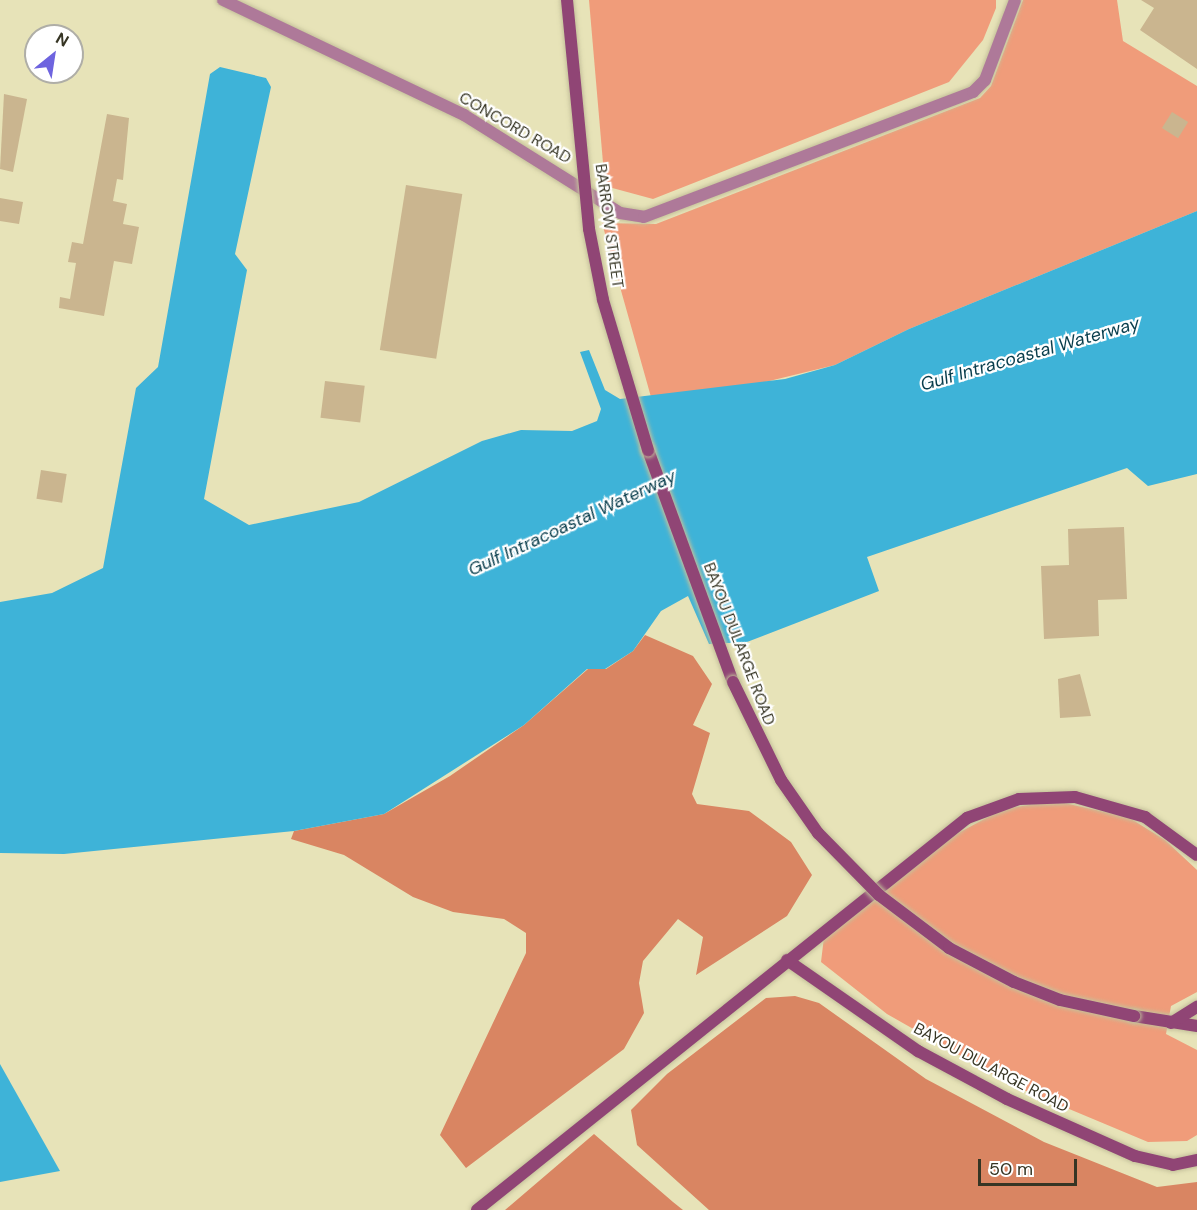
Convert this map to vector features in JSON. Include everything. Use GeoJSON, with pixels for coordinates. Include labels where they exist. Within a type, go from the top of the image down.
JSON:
{"type":"FeatureCollection","features":[{"type":"Feature","properties":{"kind":"main road","name":"BARROW STREET"},"geometry":{"type":"LineString","coordinates":[[567,0],[589,229],[603,300],[648,450]]}},
{"type":"Feature","properties":{"kind":"main road","name":"BAYOU DULARGE ROAD"},"geometry":{"type":"LineString","coordinates":[[648,450],[755,732],[818,833],[879,895],[949,948],[1060,1000],[1194,1029]]}},
{"type":"Feature","properties":{"kind":"main road"},"geometry":{"type":"LineString","coordinates":[[477,1210],[967,818],[1019,798],[1110,803],[1154,822],[1197,855]]}},
{"type":"Feature","properties":{"kind":"main road","name":"BAYOU DULARGE ROAD"},"geometry":{"type":"LineString","coordinates":[[787,960],[918,1051],[1007,1099],[1135,1156],[1173,1165],[1197,1160]]}},
{"type":"Feature","properties":{"kind":"main road"},"geometry":{"type":"LineString","coordinates":[[1171,1023],[1197,1007]]}},
{"type":"Feature","properties":{"kind":"street","name":"CONCORD ROAD"},"geometry":{"type":"LineString","coordinates":[[223,0],[464,116],[632,216],[670,211],[973,92],[987,76],[1015,0]]}},
{"type":"Feature","properties":{"kind":"shaded area"},"geometry":{"type":"Polygon","coordinates":[[[589,0],[996,0],[996,8],[983,40],[949,82],[653,199],[605,186],[589,0]]]}},
{"type":"Feature","properties":{"kind":"shaded area"},"geometry":{"type":"Polygon","coordinates":[[[1023,0],[1117,0],[1123,41],[1197,86],[1197,211],[909,329],[835,365],[757,384],[651,397],[602,223],[656,224],[980,98],[991,86],[1023,0]]]}},
{"type":"Feature","properties":{"kind":"shaded area"},"geometry":{"type":"Polygon","coordinates":[[[645,635],[693,656],[712,684],[693,725],[710,733],[692,794],[697,804],[749,811],[791,842],[812,875],[787,916],[696,975],[703,937],[678,919],[643,961],[639,983],[644,1013],[624,1049],[466,1168],[440,1135],[526,953],[526,933],[504,919],[453,912],[413,897],[344,855],[291,839],[294,831],[384,814],[450,776],[524,725],[588,669],[606,669],[633,651],[645,635]]]}},
{"type":"Feature","properties":{"kind":"shaded area"},"geometry":{"type":"Polygon","coordinates":[[[1055,801],[1128,817],[1165,840],[1197,870],[1197,992],[1171,1006],[1166,1034],[1197,1050],[1197,1135],[1187,1141],[1148,1142],[1012,1085],[887,1014],[821,962],[824,937],[936,845],[1003,809],[1055,801]]]}},
{"type":"Feature","properties":{"kind":"shaded area"},"geometry":{"type":"Polygon","coordinates":[[[795,996],[819,1003],[926,1079],[1044,1142],[1157,1187],[1197,1182],[1197,1210],[709,1210],[637,1145],[631,1110],[667,1074],[766,998],[795,996]]]}},
{"type":"Feature","properties":{"kind":"shaded area"},"geometry":{"type":"Polygon","coordinates":[[[594,1134],[683,1210],[505,1210],[594,1134]]]}},
{"type":"Feature","properties":{"kind":"water","name":"Gulf Intracoastal Waterway"},"geometry":{"type":"Polygon","coordinates":[[[220,67],[266,78],[271,87],[235,254],[247,270],[204,499],[249,525],[359,502],[482,441],[521,430],[572,431],[597,421],[601,409],[580,352],[589,350],[605,390],[620,399],[785,379],[835,365],[909,329],[1197,211],[1197,474],[1148,486],[1127,468],[867,557],[879,591],[747,642],[709,644],[688,596],[661,611],[633,651],[605,669],[587,669],[524,725],[384,814],[294,831],[64,854],[0,853],[0,602],[52,593],[103,568],[136,388],[158,367],[210,74],[220,67]]]}},
{"type":"Feature","properties":{"kind":"water"},"geometry":{"type":"Polygon","coordinates":[[[0,1064],[60,1171],[0,1182],[0,1064]]]}},
{"type":"Feature","properties":{"kind":"building"},"geometry":{"type":"Polygon","coordinates":[[[1141,0],[1197,0],[1197,69],[1140,30],[1154,8],[1141,0]]]}},
{"type":"Feature","properties":{"kind":"building"},"geometry":{"type":"Polygon","coordinates":[[[4,94],[27,99],[13,172],[0,169],[4,94]]]}},
{"type":"Feature","properties":{"kind":"building"},"geometry":{"type":"Polygon","coordinates":[[[1172,112],[1188,122],[1178,138],[1162,128],[1172,112]]]}},
{"type":"Feature","properties":{"kind":"building"},"geometry":{"type":"Polygon","coordinates":[[[107,114],[129,118],[123,180],[117,179],[113,201],[127,204],[123,224],[139,227],[132,264],[114,261],[104,316],[59,308],[60,297],[70,299],[76,263],[68,262],[72,242],[83,244],[107,114]]]}},
{"type":"Feature","properties":{"kind":"building"},"geometry":{"type":"Polygon","coordinates":[[[406,185],[462,194],[436,359],[380,350],[406,185]]]}},
{"type":"Feature","properties":{"kind":"building"},"geometry":{"type":"Polygon","coordinates":[[[0,198],[23,202],[19,224],[0,221],[0,198]]]}},
{"type":"Feature","properties":{"kind":"building"},"geometry":{"type":"Polygon","coordinates":[[[325,381],[365,386],[360,423],[320,418],[325,381]]]}},
{"type":"Feature","properties":{"kind":"building"},"geometry":{"type":"Polygon","coordinates":[[[41,470],[67,474],[62,503],[36,499],[41,470]]]}},
{"type":"Feature","properties":{"kind":"building"},"geometry":{"type":"Polygon","coordinates":[[[1124,527],[1127,599],[1098,600],[1099,636],[1044,639],[1041,566],[1069,565],[1068,529],[1124,527]]]}},
{"type":"Feature","properties":{"kind":"building"},"geometry":{"type":"Polygon","coordinates":[[[1080,674],[1091,716],[1060,718],[1058,679],[1080,674]]]}}]}
